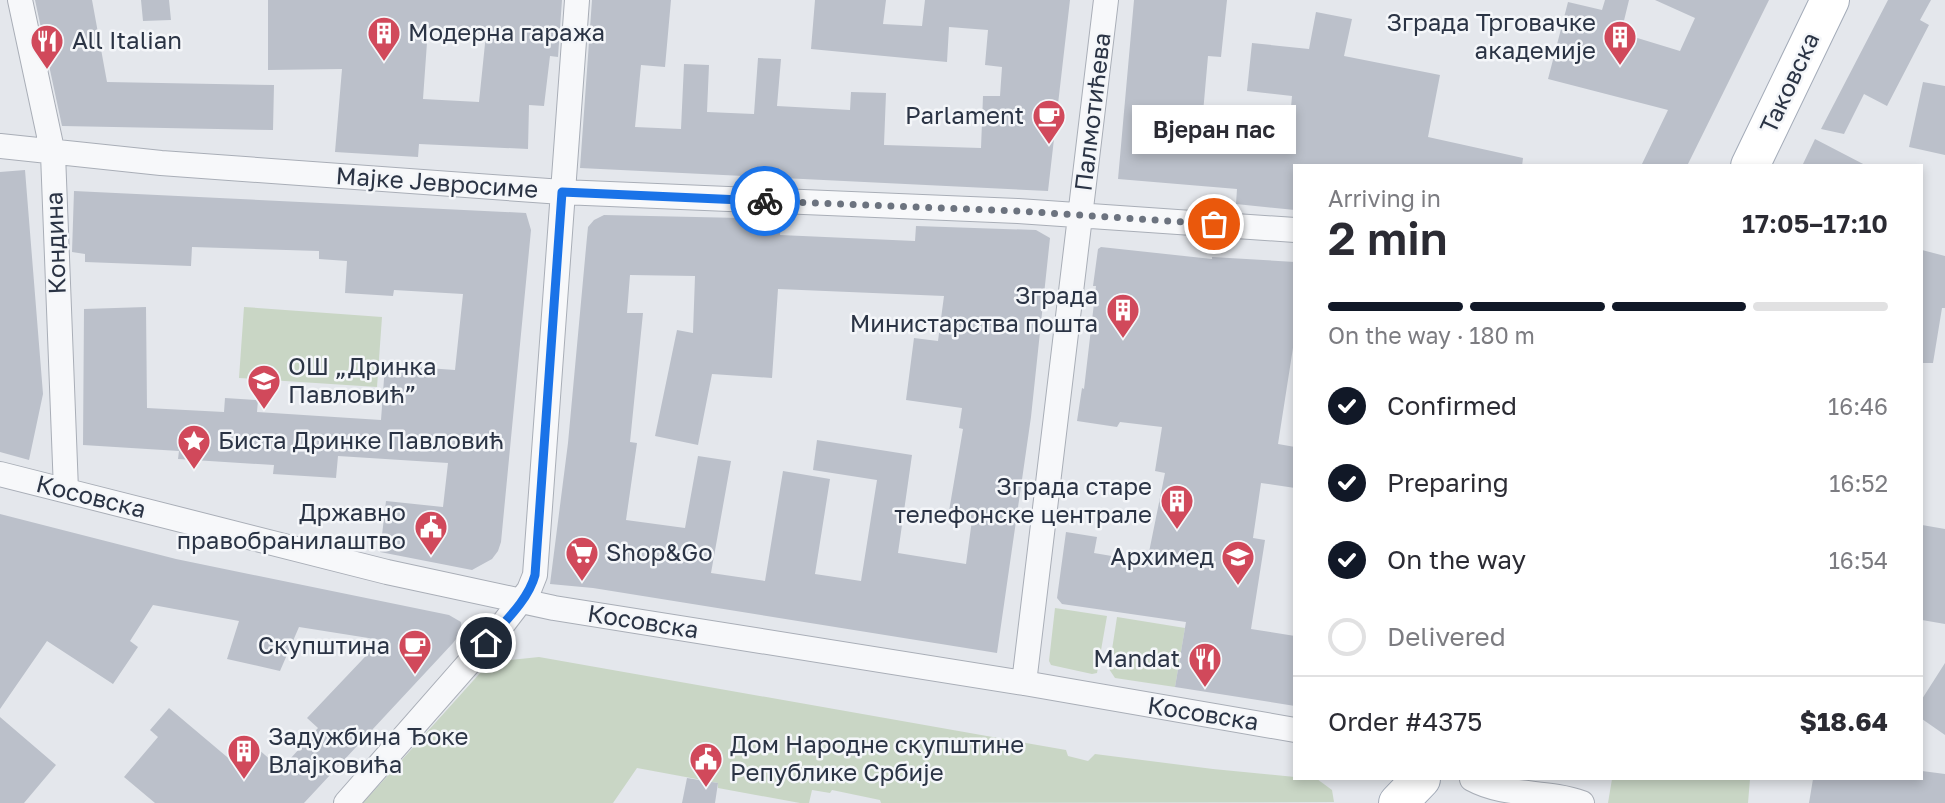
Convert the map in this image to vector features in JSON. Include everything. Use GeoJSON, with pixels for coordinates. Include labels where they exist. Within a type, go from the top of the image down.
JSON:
{"type":"FeatureCollection","features":[{"type":"Feature","properties":{"kind":"main road","name":"Таковска"},"geometry":{"type":"LineString","coordinates":[[1751,164],[1830,0]]}},
{"type":"Feature","properties":{"kind":"main road"},"geometry":{"type":"LineString","coordinates":[[1398,803],[1420,780]]}},
{"type":"Feature","properties":{"kind":"main road"},"geometry":{"type":"LineString","coordinates":[[1427,803],[1436,780]]}},
{"type":"Feature","properties":{"kind":"street","name":"Кондина"},"geometry":{"type":"LineString","coordinates":[[20,0],[53,153],[66,490]]}},
{"type":"Feature","properties":{"kind":"street"},"geometry":{"type":"LineString","coordinates":[[346,803],[521,601],[535,575],[576,0]]}},
{"type":"Feature","properties":{"kind":"street","name":"Палмотићева"},"geometry":{"type":"LineString","coordinates":[[1024,683],[1106,0]]}},
{"type":"Feature","properties":{"kind":"street","name":"Мајке Јевросиме"},"geometry":{"type":"LineString","coordinates":[[0,146],[53,153],[562,192],[1080,215],[1293,230]]}},
{"type":"Feature","properties":{"kind":"street","name":"Косовска"},"geometry":{"type":"LineString","coordinates":[[0,474],[387,572],[521,601],[1293,730]]}},
{"type":"Feature","properties":{"kind":"street"},"geometry":{"type":"LineString","coordinates":[[1474,780],[1485,786],[1568,798],[1581,803]]}},
{"type":"Feature","properties":{"kind":"green space"},"geometry":{"type":"Polygon","coordinates":[[[244,307],[382,317],[377,387],[239,378],[244,307]]]}},
{"type":"Feature","properties":{"kind":"green space"},"geometry":{"type":"Polygon","coordinates":[[[1055,608],[1107,616],[1097,673],[1051,665],[1049,661],[1055,608]]]}},
{"type":"Feature","properties":{"kind":"green space"},"geometry":{"type":"Polygon","coordinates":[[[1117,617],[1185,628],[1175,687],[1115,678],[1109,669],[1117,617]]]}},
{"type":"Feature","properties":{"kind":"green space"},"geometry":{"type":"Polygon","coordinates":[[[539,657],[1066,750],[1068,756],[1088,761],[1095,754],[1293,777],[1293,780],[1318,780],[1332,790],[1334,802],[881,803],[880,800],[832,790],[830,793],[812,790],[809,803],[800,803],[718,788],[718,783],[637,768],[613,803],[363,803],[490,662],[539,657]]]}},
{"type":"Feature","properties":{"kind":"green space"},"geometry":{"type":"Polygon","coordinates":[[[1612,780],[1750,780],[1748,803],[1608,803],[1612,780]]]}},
{"type":"Feature","properties":{"kind":"building"},"geometry":{"type":"Polygon","coordinates":[[[35,0],[92,0],[107,82],[274,85],[273,130],[62,126],[35,0]]]}},
{"type":"Feature","properties":{"kind":"building"},"geometry":{"type":"Polygon","coordinates":[[[141,0],[169,0],[171,20],[143,21],[141,0]]]}},
{"type":"Feature","properties":{"kind":"building"},"geometry":{"type":"Polygon","coordinates":[[[268,0],[562,0],[558,57],[550,56],[544,106],[529,105],[528,149],[419,144],[418,157],[335,152],[342,69],[268,70],[268,0]],[[428,28],[423,99],[479,102],[486,34],[428,28]]]}},
{"type":"Feature","properties":{"kind":"building"},"geometry":{"type":"Polygon","coordinates":[[[592,0],[671,0],[665,67],[641,65],[635,127],[681,129],[684,64],[709,65],[707,112],[754,114],[758,58],[781,59],[777,106],[850,110],[851,92],[886,93],[884,145],[981,148],[983,96],[1000,96],[1002,67],[985,65],[988,30],[949,27],[947,62],[811,49],[815,0],[886,0],[883,24],[922,26],[925,0],[1070,0],[1048,191],[580,168],[592,0]]]}},
{"type":"Feature","properties":{"kind":"building"},"geometry":{"type":"Polygon","coordinates":[[[1134,0],[1227,0],[1221,57],[1208,56],[1200,147],[1287,154],[1292,96],[1247,91],[1252,43],[1309,49],[1316,12],[1352,19],[1344,56],[1440,75],[1428,137],[1523,158],[1522,164],[1293,164],[1293,210],[1236,204],[1237,189],[1118,179],[1134,0]]]}},
{"type":"Feature","properties":{"kind":"building"},"geometry":{"type":"Polygon","coordinates":[[[1605,0],[1629,0],[1621,33],[1680,51],[1695,18],[1655,0],[1769,0],[1688,164],[1642,164],[1668,110],[1548,79],[1568,2],[1602,10],[1605,0]]]}},
{"type":"Feature","properties":{"kind":"building"},"geometry":{"type":"Polygon","coordinates":[[[1888,0],[1931,0],[1920,20],[1929,25],[1887,106],[1864,94],[1844,134],[1821,129],[1888,0]]]}},
{"type":"Feature","properties":{"kind":"building"},"geometry":{"type":"Polygon","coordinates":[[[1923,82],[1945,86],[1945,155],[1909,147],[1923,82]]]}},
{"type":"Feature","properties":{"kind":"building"},"geometry":{"type":"Polygon","coordinates":[[[1815,139],[1863,164],[1803,164],[1815,139]]]}},
{"type":"Feature","properties":{"kind":"building"},"geometry":{"type":"Polygon","coordinates":[[[25,170],[43,394],[29,460],[0,452],[0,172],[25,170]]]}},
{"type":"Feature","properties":{"kind":"building"},"geometry":{"type":"Polygon","coordinates":[[[74,191],[526,213],[531,230],[501,542],[492,559],[472,570],[380,552],[386,501],[443,507],[448,463],[338,456],[336,478],[273,474],[274,465],[178,459],[179,451],[83,445],[84,309],[146,307],[147,408],[224,412],[225,398],[258,400],[257,412],[381,420],[385,365],[455,370],[463,294],[394,290],[393,296],[345,293],[347,261],[319,259],[319,251],[192,247],[191,266],[85,262],[85,254],[72,252],[74,191]]]}},
{"type":"Feature","properties":{"kind":"building"},"geometry":{"type":"Polygon","coordinates":[[[604,215],[781,219],[780,235],[915,241],[916,226],[1036,230],[1050,238],[1031,417],[997,653],[593,588],[550,584],[568,443],[588,227],[604,215]],[[630,275],[627,313],[643,313],[630,442],[637,443],[626,520],[685,528],[698,456],[731,461],[711,573],[765,581],[783,471],[830,479],[815,574],[861,581],[877,480],[813,470],[817,440],[912,455],[898,553],[966,564],[972,520],[948,517],[963,429],[959,428],[962,408],[906,400],[914,338],[938,341],[944,296],[778,289],[772,378],[712,374],[698,445],[655,436],[677,330],[693,333],[695,276],[630,275]]]}},
{"type":"Feature","properties":{"kind":"building"},"geometry":{"type":"Polygon","coordinates":[[[1101,247],[1212,259],[1293,262],[1293,348],[1278,444],[1293,447],[1293,488],[1261,483],[1253,538],[1265,540],[1251,629],[1293,636],[1293,706],[1175,687],[1186,622],[1062,604],[1057,598],[1066,532],[1097,537],[1094,553],[1147,562],[1165,473],[1155,471],[1162,427],[1120,422],[1117,427],[1077,421],[1082,388],[1084,389],[1098,249],[1101,247]]]}},
{"type":"Feature","properties":{"kind":"building"},"geometry":{"type":"Polygon","coordinates":[[[1923,250],[1945,256],[1945,308],[1942,308],[1933,363],[1923,363],[1923,250]]]}},
{"type":"Feature","properties":{"kind":"building"},"geometry":{"type":"Polygon","coordinates":[[[0,514],[176,559],[449,615],[461,622],[462,631],[304,803],[155,803],[124,777],[158,737],[150,730],[169,708],[233,762],[241,753],[246,759],[257,748],[281,769],[318,728],[307,718],[381,640],[299,627],[280,671],[227,659],[239,621],[153,605],[130,641],[138,647],[113,684],[47,641],[0,709],[0,514]]]}},
{"type":"Feature","properties":{"kind":"building"},"geometry":{"type":"Polygon","coordinates":[[[1923,525],[1945,529],[1945,624],[1923,620],[1923,525]]]}},
{"type":"Feature","properties":{"kind":"building"},"geometry":{"type":"Polygon","coordinates":[[[1945,663],[1945,735],[1923,720],[1923,697],[1945,663]]]}},
{"type":"Feature","properties":{"kind":"building"},"geometry":{"type":"Polygon","coordinates":[[[0,717],[56,765],[24,803],[0,803],[0,717]]]}},
{"type":"Feature","properties":{"kind":"building"},"geometry":{"type":"Polygon","coordinates":[[[1923,771],[1945,774],[1945,803],[1809,803],[1813,780],[1923,780],[1923,771]]]}},
{"type":"Feature","properties":{"kind":"building"},"geometry":{"type":"Polygon","coordinates":[[[687,778],[718,783],[715,803],[682,803],[687,778]]]}},
{"type":"Feature","properties":{"kind":"way so far"},"geometry":{"type":"LineString","coordinates":[[765,201],[1018,211],[1214,224]]}},
{"type":"Feature","properties":{"kind":"place","name":"Модерна гаража"},"geometry":{"type":"Point","coordinates":[384,63]}},
{"type":"Feature","properties":{"kind":"place","name":"Зграда Трговачке академије"},"geometry":{"type":"Point","coordinates":[1620,67]}},
{"type":"Feature","properties":{"kind":"place","name":"All Italian"},"geometry":{"type":"Point","coordinates":[47,71]}},
{"type":"Feature","properties":{"kind":"place","name":"Parlament"},"geometry":{"type":"Point","coordinates":[1049,146]}},
{"type":"Feature","properties":{"kind":"place","name":"Вјеран пас"},"geometry":{"type":"Point","coordinates":[1214,224]}},
{"type":"Feature","properties":{"kind":"place","name":"Зграда Министарства пошта"},"geometry":{"type":"Point","coordinates":[1123,340]}},
{"type":"Feature","properties":{"kind":"place","name":"ОШ „Дринка Павловић”"},"geometry":{"type":"Point","coordinates":[264,411]}},
{"type":"Feature","properties":{"kind":"place","name":"Биста Дринке Павловић"},"geometry":{"type":"Point","coordinates":[194,471]}},
{"type":"Feature","properties":{"kind":"place","name":"Зграда старе телефонске централе"},"geometry":{"type":"Point","coordinates":[1177,531]}},
{"type":"Feature","properties":{"kind":"place","name":"Државно правобранилаштво"},"geometry":{"type":"Point","coordinates":[431,557]}},
{"type":"Feature","properties":{"kind":"place","name":"Shop&Go"},"geometry":{"type":"Point","coordinates":[582,583]}},
{"type":"Feature","properties":{"kind":"place","name":"Архимед"},"geometry":{"type":"Point","coordinates":[1238,587]}},
{"type":"Feature","properties":{"kind":"place","name":"Скупштина"},"geometry":{"type":"Point","coordinates":[415,676]}},
{"type":"Feature","properties":{"kind":"place","name":"Mandat"},"geometry":{"type":"Point","coordinates":[1205,689]}},
{"type":"Feature","properties":{"kind":"place","name":"Задужбина Ђоке Влајковића"},"geometry":{"type":"Point","coordinates":[244,781]}},
{"type":"Feature","properties":{"kind":"place","name":"Дом Народне скупштине Републике Србије"},"geometry":{"type":"Point","coordinates":[706,789]}},
{"type":"Feature","properties":{"kind":"route"},"geometry":{"type":"LineString","coordinates":[[486,643],[521,601],[535,575],[562,192],[765,201]]}}]}
